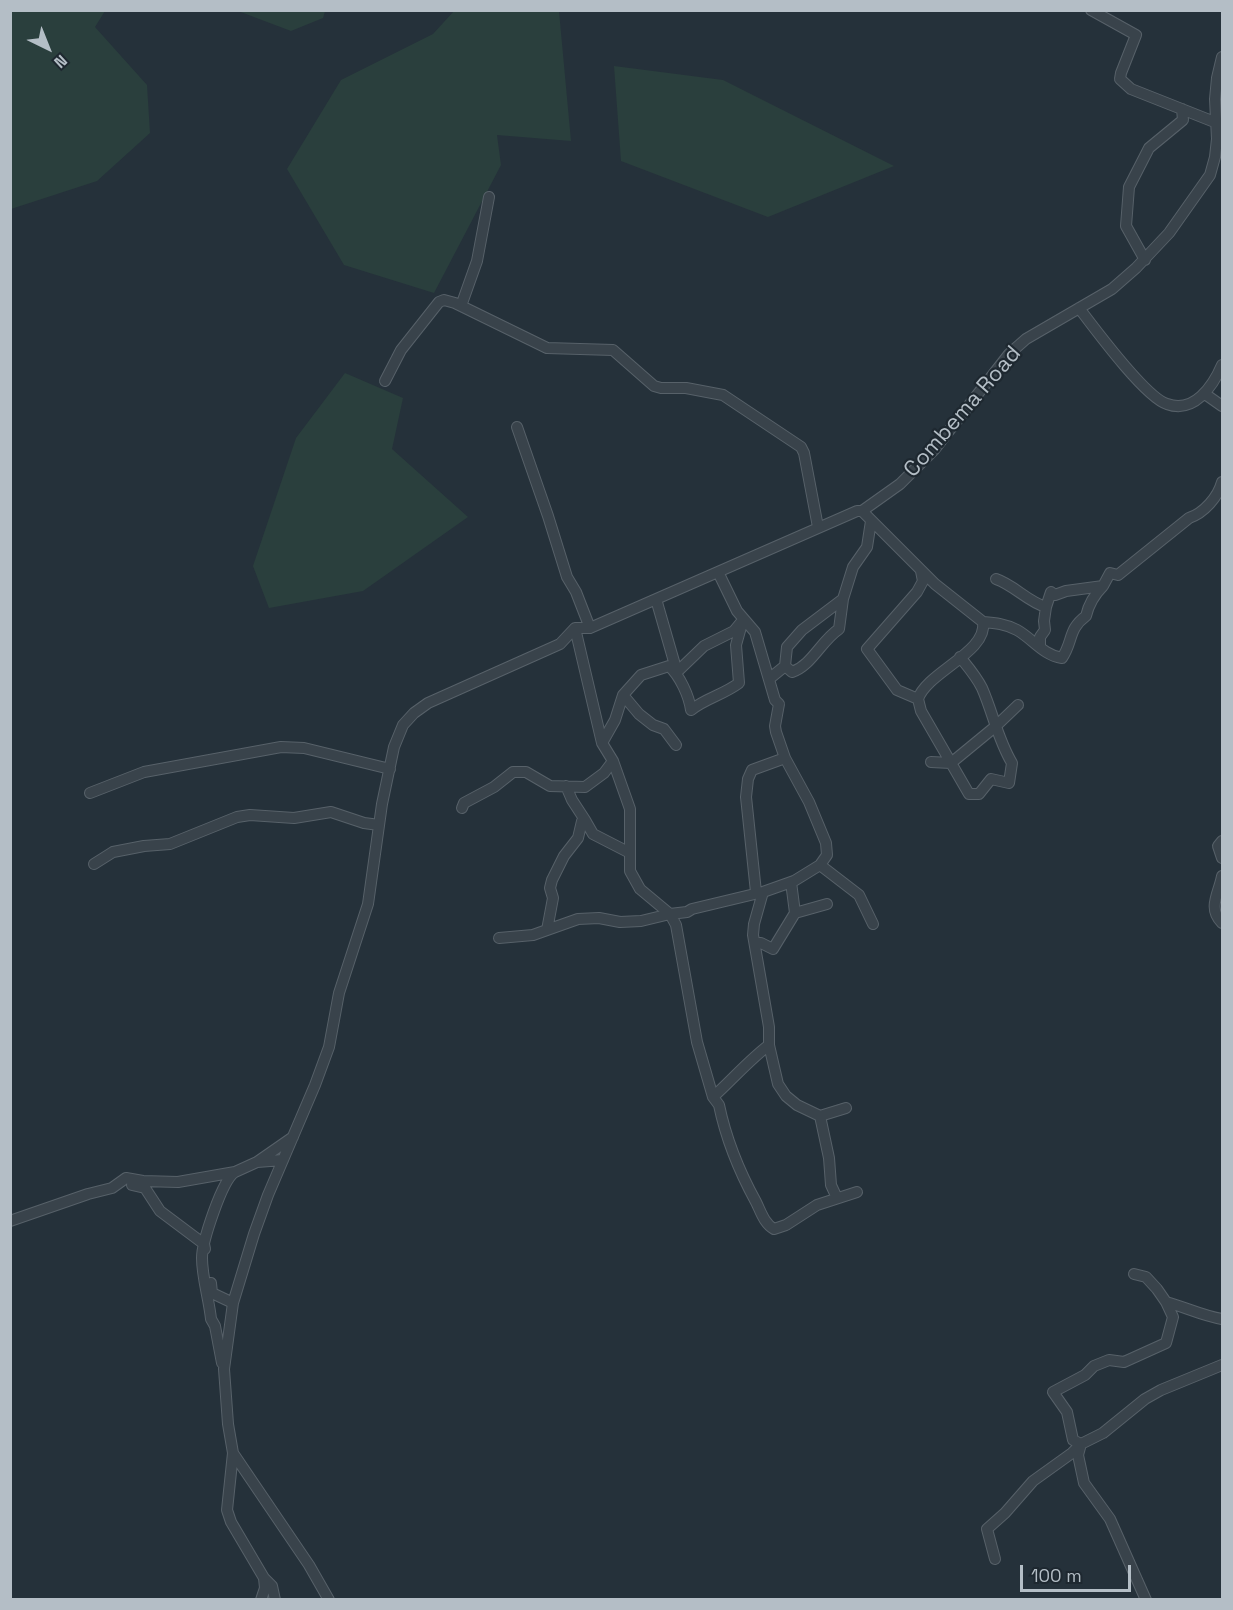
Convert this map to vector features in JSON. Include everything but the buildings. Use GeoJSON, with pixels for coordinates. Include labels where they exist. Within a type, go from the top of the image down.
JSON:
{"type":"FeatureCollection","features":[{"type":"Feature","properties":{"kind":"street"},"geometry":{"type":"LineString","coordinates":[[1091,10],[1136,34],[1121,73],[1120,79],[1125,85],[1216,123]]}},
{"type":"Feature","properties":{"kind":"street","name":"Combema Road"},"geometry":{"type":"LineString","coordinates":[[590,628],[818,527],[857,511],[862,512],[900,484],[934,450],[1009,354],[1026,339],[1112,289],[1169,233],[1210,175],[1218,139],[1215,99],[1222,57]]}},
{"type":"Feature","properties":{"kind":"street"},"geometry":{"type":"LineString","coordinates":[[1144,260],[1126,226],[1129,187],[1149,148],[1183,120],[1182,109]]}},
{"type":"Feature","properties":{"kind":"street"},"geometry":{"type":"LineString","coordinates":[[461,306],[483,238],[489,197]]}},
{"type":"Feature","properties":{"kind":"street"},"geometry":{"type":"LineString","coordinates":[[385,381],[401,350],[439,302],[448,300],[547,348],[613,350],[654,386],[716,393],[735,402],[801,447],[818,527]]}},
{"type":"Feature","properties":{"kind":"street"},"geometry":{"type":"LineString","coordinates":[[1079,308],[1124,364],[1156,397],[1167,404],[1180,406],[1193,403],[1205,394],[1222,365]]}},
{"type":"Feature","properties":{"kind":"street"},"geometry":{"type":"LineString","coordinates":[[1205,394],[1222,406]]}},
{"type":"Feature","properties":{"kind":"street"},"geometry":{"type":"LineString","coordinates":[[224,1369],[233,1303],[268,1195],[315,1085],[328,1047],[339,993],[368,904],[382,804],[398,734],[414,713],[428,704],[560,644],[575,628],[590,628],[576,592],[567,577],[517,427]]}},
{"type":"Feature","properties":{"kind":"street"},"geometry":{"type":"LineString","coordinates":[[862,512],[921,571],[983,622],[1000,623],[1017,630],[1051,656],[1062,658],[1068,649],[1069,639],[1077,622],[1086,616],[1095,593],[1103,586],[1110,573],[1118,575],[1189,518],[1199,515],[1220,489],[1222,482]]}},
{"type":"Feature","properties":{"kind":"street"},"geometry":{"type":"LineString","coordinates":[[785,666],[792,672],[804,668],[823,643],[839,629],[843,599],[853,567],[867,547],[871,521]]}},
{"type":"Feature","properties":{"kind":"street"},"geometry":{"type":"LineString","coordinates":[[918,699],[897,690],[867,649],[917,592],[923,581],[921,571]]}},
{"type":"Feature","properties":{"kind":"street"},"geometry":{"type":"LineString","coordinates":[[499,938],[533,935],[578,919],[641,921],[687,912],[791,882],[820,864],[827,855],[826,843],[812,809],[785,758],[775,726],[779,704],[775,700],[755,632],[743,620],[722,584],[718,572]]}},
{"type":"Feature","properties":{"kind":"street"},"geometry":{"type":"LineString","coordinates":[[996,579],[1046,607]]}},
{"type":"Feature","properties":{"kind":"street"},"geometry":{"type":"LineString","coordinates":[[1040,647],[1040,637],[1045,630],[1046,607],[1051,592],[1055,595],[1066,591],[1103,586]]}},
{"type":"Feature","properties":{"kind":"street"},"geometry":{"type":"LineString","coordinates":[[656,599],[677,672],[691,710],[704,700],[716,697],[739,683],[736,645],[743,620]]}},
{"type":"Feature","properties":{"kind":"street"},"geometry":{"type":"LineString","coordinates":[[769,679],[785,666],[787,647],[802,630],[843,599]]}},
{"type":"Feature","properties":{"kind":"street"},"geometry":{"type":"LineString","coordinates":[[677,672],[704,646],[734,631],[743,620]]}},
{"type":"Feature","properties":{"kind":"street"},"geometry":{"type":"LineString","coordinates":[[960,657],[982,688],[1001,745],[1012,763],[1009,783],[991,779],[979,794],[969,794],[921,711],[918,699],[924,688],[960,657],[978,642],[984,628],[983,622]]}},
{"type":"Feature","properties":{"kind":"street"},"geometry":{"type":"LineString","coordinates":[[575,628],[602,743],[613,761],[630,808],[630,871],[640,889],[670,914],[676,925],[697,1042],[736,1163],[769,1226],[774,1229],[780,1228],[817,1205],[857,1192]]}},
{"type":"Feature","properties":{"kind":"street"},"geometry":{"type":"LineString","coordinates":[[602,743],[615,720],[623,695],[641,675],[669,666],[677,672]]}},
{"type":"Feature","properties":{"kind":"street"},"geometry":{"type":"LineString","coordinates":[[623,695],[639,714],[653,725],[664,729],[676,745]]}},
{"type":"Feature","properties":{"kind":"street"},"geometry":{"type":"LineString","coordinates":[[931,762],[951,763],[1018,705]]}},
{"type":"Feature","properties":{"kind":"street"},"geometry":{"type":"LineString","coordinates":[[90,793],[144,772],[282,747],[304,748],[390,769]]}},
{"type":"Feature","properties":{"kind":"street"},"geometry":{"type":"LineString","coordinates":[[785,758],[752,770],[748,779],[746,797],[759,892],[753,924],[769,1027],[769,1044],[778,1084],[786,1096],[797,1105],[820,1116],[846,1108]]}},
{"type":"Feature","properties":{"kind":"street"},"geometry":{"type":"LineString","coordinates":[[462,808],[464,803],[513,772],[526,772],[550,786],[585,787],[604,773],[613,761]]}},
{"type":"Feature","properties":{"kind":"street"},"geometry":{"type":"LineString","coordinates":[[566,786],[572,800],[594,834],[630,853]]}},
{"type":"Feature","properties":{"kind":"street"},"geometry":{"type":"LineString","coordinates":[[94,864],[113,852],[170,844],[237,817],[250,815],[294,818],[331,812],[364,823],[379,825]]}},
{"type":"Feature","properties":{"kind":"street"},"geometry":{"type":"LineString","coordinates":[[546,930],[553,898],[550,888],[552,880],[564,856],[578,838],[582,821],[585,820]]}},
{"type":"Feature","properties":{"kind":"street"},"geometry":{"type":"LineString","coordinates":[[1222,841],[1218,846],[1222,858]]}},
{"type":"Feature","properties":{"kind":"street"},"geometry":{"type":"LineString","coordinates":[[820,864],[859,895],[873,924]]}},
{"type":"Feature","properties":{"kind":"street"},"geometry":{"type":"LineString","coordinates":[[1222,876],[1214,901],[1219,921],[1222,923]]}},
{"type":"Feature","properties":{"kind":"street"},"geometry":{"type":"LineString","coordinates":[[755,943],[761,943],[773,949],[795,913],[791,882]]}},
{"type":"Feature","properties":{"kind":"street"},"geometry":{"type":"LineString","coordinates":[[795,913],[827,904]]}},
{"type":"Feature","properties":{"kind":"street"},"geometry":{"type":"LineString","coordinates":[[713,1097],[749,1060],[769,1044]]}},
{"type":"Feature","properties":{"kind":"street"},"geometry":{"type":"LineString","coordinates":[[820,1116],[829,1158],[831,1185],[837,1198]]}},
{"type":"Feature","properties":{"kind":"street"},"geometry":{"type":"LineString","coordinates":[[275,1599],[272,1586],[264,1578],[231,1522],[227,1510],[232,1454],[224,1369],[215,1326],[211,1319],[202,1259],[204,1244],[229,1175],[256,1162],[293,1137]]}},
{"type":"Feature","properties":{"kind":"street"},"geometry":{"type":"LineString","coordinates":[[256,1162],[282,1160]]}},
{"type":"Feature","properties":{"kind":"street"},"geometry":{"type":"LineString","coordinates":[[112,1188],[126,1178],[178,1182],[235,1172]]}},
{"type":"Feature","properties":{"kind":"street"},"geometry":{"type":"LineString","coordinates":[[10,1221],[87,1194],[127,1183],[145,1188],[160,1211],[204,1244],[212,1293],[233,1303]]}},
{"type":"Feature","properties":{"kind":"street"},"geometry":{"type":"LineString","coordinates":[[1081,1444],[1073,1440],[1067,1413],[1053,1392],[1086,1375],[1094,1366],[1109,1360],[1124,1362],[1166,1342],[1173,1317],[1166,1302],[1146,1277],[1134,1275]]}},
{"type":"Feature","properties":{"kind":"street"},"geometry":{"type":"LineString","coordinates":[[1166,1302],[1189,1308],[1208,1317],[1222,1319]]}},
{"type":"Feature","properties":{"kind":"street"},"geometry":{"type":"LineString","coordinates":[[995,1559],[987,1529],[1005,1513],[1033,1481],[1072,1454],[1081,1444],[1102,1433],[1154,1394],[1222,1365]]}},
{"type":"Feature","properties":{"kind":"street"},"geometry":{"type":"LineString","coordinates":[[1081,1444],[1078,1455],[1084,1483],[1110,1519],[1146,1599]]}},
{"type":"Feature","properties":{"kind":"street"},"geometry":{"type":"LineString","coordinates":[[232,1454],[309,1565],[329,1599]]}},
{"type":"Feature","properties":{"kind":"street"},"geometry":{"type":"LineString","coordinates":[[261,1599],[265,1588],[264,1578]]}},
{"type":"Feature","properties":{"kind":"green space"},"geometry":{"type":"Polygon","coordinates":[[[11,10],[105,11],[95,27],[147,85],[150,133],[97,181],[11,209],[11,10]]]}},
{"type":"Feature","properties":{"kind":"green space"},"geometry":{"type":"Polygon","coordinates":[[[238,11],[325,11],[323,18],[291,31],[238,11]]]}},
{"type":"Feature","properties":{"kind":"green space"},"geometry":{"type":"Polygon","coordinates":[[[454,11],[559,11],[571,141],[497,135],[501,165],[434,293],[344,265],[287,169],[341,80],[433,34],[454,11]]]}},
{"type":"Feature","properties":{"kind":"green space"},"geometry":{"type":"Polygon","coordinates":[[[614,66],[723,80],[894,166],[768,217],[621,161],[614,66]]]}},
{"type":"Feature","properties":{"kind":"green space"},"geometry":{"type":"Polygon","coordinates":[[[345,373],[403,398],[392,449],[468,517],[363,591],[269,608],[253,566],[296,438],[345,373]]]}}]}
